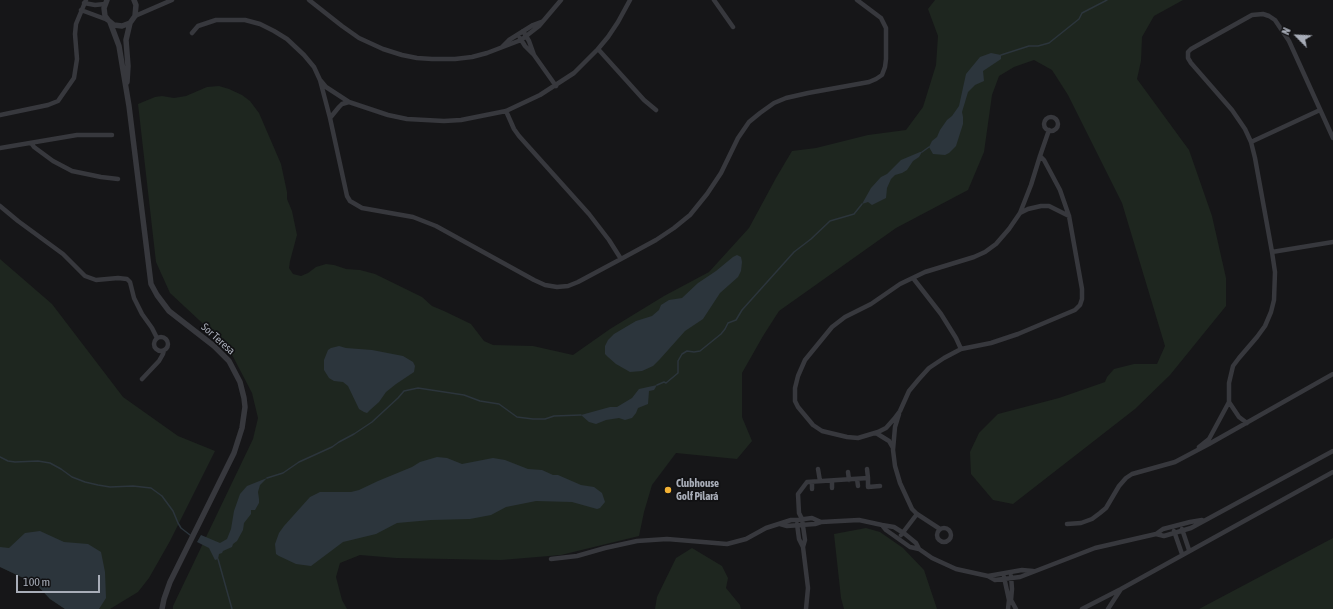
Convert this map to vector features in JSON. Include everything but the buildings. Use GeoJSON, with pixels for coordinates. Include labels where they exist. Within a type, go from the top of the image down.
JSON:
{"type":"FeatureCollection","features":[{"type":"Feature","properties":{"kind":"street"},"geometry":{"type":"LineString","coordinates":[[0,115],[48,105],[58,101],[70,85],[75,72],[77,59],[74,34],[76,24],[85,2],[92,0]]}},
{"type":"Feature","properties":{"kind":"street"},"geometry":{"type":"LineString","coordinates":[[134,0],[136,5],[135,16]]}},
{"type":"Feature","properties":{"kind":"street"},"geometry":{"type":"LineString","coordinates":[[135,16],[172,0]]}},
{"type":"Feature","properties":{"kind":"street"},"geometry":{"type":"LineString","coordinates":[[309,0],[359,38],[402,55],[432,59],[455,59],[472,56],[521,40],[539,26],[560,0]]}},
{"type":"Feature","properties":{"kind":"street"},"geometry":{"type":"LineString","coordinates":[[320,80],[326,87],[349,102],[388,115],[425,121],[444,121],[461,120],[506,111],[540,95],[574,73],[598,50],[618,22],[630,0]]}},
{"type":"Feature","properties":{"kind":"street"},"geometry":{"type":"LineString","coordinates":[[714,0],[733,27]]}},
{"type":"Feature","properties":{"kind":"street"},"geometry":{"type":"LineString","coordinates":[[192,33],[198,26],[216,20],[245,20],[260,24],[274,31],[297,47],[314,67],[320,80],[347,196],[350,201],[362,208],[413,217],[436,226],[545,285],[557,287],[568,286],[578,282],[621,259],[656,240],[690,215],[707,194],[721,173],[738,138],[749,122],[774,103],[786,98],[808,93],[869,82],[876,80],[882,75],[886,59],[886,28],[880,18],[857,0]]}},
{"type":"Feature","properties":{"kind":"street"},"geometry":{"type":"LineString","coordinates":[[85,2],[95,5],[106,2]]}},
{"type":"Feature","properties":{"kind":"street","name":"Sor Teresa"},"geometry":{"type":"LineString","coordinates":[[106,2],[104,12],[119,46],[129,106],[148,259],[154,289],[161,302],[169,311],[214,346],[229,361],[240,382],[244,398],[244,417],[234,454],[166,592],[162,609]]}},
{"type":"Feature","properties":{"kind":"street"},"geometry":{"type":"LineString","coordinates":[[81,10],[118,26],[130,23]]}},
{"type":"Feature","properties":{"kind":"street"},"geometry":{"type":"LineString","coordinates":[[1194,451],[1209,439],[1229,402],[1229,383],[1233,366],[1258,337],[1265,326],[1274,300],[1275,272],[1251,142],[1245,129],[1232,110],[1191,63],[1188,58],[1188,52],[1252,15],[1258,13],[1269,16],[1275,20],[1289,41],[1333,138]]}},
{"type":"Feature","properties":{"kind":"street","name":"Sor Teresa"},"geometry":{"type":"LineString","coordinates":[[129,106],[126,40],[130,23],[135,16]]}},
{"type":"Feature","properties":{"kind":"street"},"geometry":{"type":"LineString","coordinates":[[502,47],[509,40],[523,31],[543,21]]}},
{"type":"Feature","properties":{"kind":"street"},"geometry":{"type":"LineString","coordinates":[[523,31],[534,55],[556,86]]}},
{"type":"Feature","properties":{"kind":"street"},"geometry":{"type":"LineString","coordinates":[[517,35],[524,46],[534,55]]}},
{"type":"Feature","properties":{"kind":"street"},"geometry":{"type":"LineString","coordinates":[[598,50],[644,100],[656,110]]}},
{"type":"Feature","properties":{"kind":"street"},"geometry":{"type":"LineString","coordinates":[[330,118],[342,104],[349,102]]}},
{"type":"Feature","properties":{"kind":"street"},"geometry":{"type":"LineString","coordinates":[[1251,142],[1320,110]]}},
{"type":"Feature","properties":{"kind":"street"},"geometry":{"type":"LineString","coordinates":[[506,111],[514,129],[519,136],[589,214],[621,259]]}},
{"type":"Feature","properties":{"kind":"street"},"geometry":{"type":"LineString","coordinates":[[900,411],[886,428],[876,433],[858,438],[840,436],[822,431],[813,425],[798,408],[795,388],[798,376],[805,360],[832,327],[845,317],[871,304],[900,284],[925,272],[974,257],[985,252],[996,244],[1020,213],[1049,130]]}},
{"type":"Feature","properties":{"kind":"street"},"geometry":{"type":"LineString","coordinates":[[0,148],[77,135],[112,135]]}},
{"type":"Feature","properties":{"kind":"street"},"geometry":{"type":"LineString","coordinates":[[31,143],[60,165],[72,171],[118,179]]}},
{"type":"Feature","properties":{"kind":"street"},"geometry":{"type":"LineString","coordinates":[[940,529],[912,509],[900,484],[895,466],[893,448],[895,427],[909,391],[929,368],[944,358],[961,349],[1018,334],[1075,310],[1080,305],[1082,299],[1082,289],[1069,216],[1060,190],[1044,160],[1040,156]]}},
{"type":"Feature","properties":{"kind":"street"},"geometry":{"type":"LineString","coordinates":[[0,206],[63,254],[85,276],[96,280],[124,278],[130,282],[134,298],[157,338]]}},
{"type":"Feature","properties":{"kind":"street"},"geometry":{"type":"LineString","coordinates":[[1020,213],[1028,209],[1049,206],[1069,216]]}},
{"type":"Feature","properties":{"kind":"street"},"geometry":{"type":"LineString","coordinates":[[1272,252],[1333,242]]}},
{"type":"Feature","properties":{"kind":"street"},"geometry":{"type":"LineString","coordinates":[[913,278],[941,314],[961,349]]}},
{"type":"Feature","properties":{"kind":"street"},"geometry":{"type":"LineString","coordinates":[[142,379],[159,360],[164,350],[168,346],[167,341],[163,337],[157,338]]}},
{"type":"Feature","properties":{"kind":"street"},"geometry":{"type":"LineString","coordinates":[[157,338],[154,342],[155,347],[159,351],[164,350]]}},
{"type":"Feature","properties":{"kind":"street"},"geometry":{"type":"LineString","coordinates":[[1067,524],[1081,523],[1092,519],[1100,513],[1106,508],[1119,486],[1132,474],[1168,464],[1247,423],[1333,374]]}},
{"type":"Feature","properties":{"kind":"street"},"geometry":{"type":"LineString","coordinates":[[1229,402],[1239,417],[1247,423]]}},
{"type":"Feature","properties":{"kind":"street"},"geometry":{"type":"LineString","coordinates":[[876,433],[889,441],[893,448]]}},
{"type":"Feature","properties":{"kind":"street"},"geometry":{"type":"LineString","coordinates":[[1156,534],[1164,536],[1191,528],[1333,451]]}},
{"type":"Feature","properties":{"kind":"street"},"geometry":{"type":"LineString","coordinates":[[818,469],[820,481]]}},
{"type":"Feature","properties":{"kind":"street"},"geometry":{"type":"LineString","coordinates":[[867,469],[868,487],[880,486]]}},
{"type":"Feature","properties":{"kind":"street"},"geometry":{"type":"LineString","coordinates":[[848,472],[849,480]]}},
{"type":"Feature","properties":{"kind":"street"},"geometry":{"type":"LineString","coordinates":[[1082,609],[1333,472]]}},
{"type":"Feature","properties":{"kind":"street"},"geometry":{"type":"LineString","coordinates":[[803,546],[805,540],[803,525],[799,513],[798,494],[807,482],[868,478]]}},
{"type":"Feature","properties":{"kind":"street"},"geometry":{"type":"LineString","coordinates":[[857,479],[858,486]]}},
{"type":"Feature","properties":{"kind":"street"},"geometry":{"type":"LineString","coordinates":[[832,481],[832,488]]}},
{"type":"Feature","properties":{"kind":"street"},"geometry":{"type":"LineString","coordinates":[[812,482],[812,489]]}},
{"type":"Feature","properties":{"kind":"street"},"geometry":{"type":"LineString","coordinates":[[899,538],[917,514]]}},
{"type":"Feature","properties":{"kind":"street"},"geometry":{"type":"LineString","coordinates":[[551,559],[577,556],[637,541],[667,538],[721,545],[746,539],[766,528],[800,519],[812,518],[821,522]]}},
{"type":"Feature","properties":{"kind":"street"},"geometry":{"type":"LineString","coordinates":[[800,519],[798,526],[799,539],[803,546],[808,588],[806,609]]}},
{"type":"Feature","properties":{"kind":"street"},"geometry":{"type":"LineString","coordinates":[[780,524],[787,526],[798,526],[821,522],[859,520],[894,527],[916,543],[919,549]]}},
{"type":"Feature","properties":{"kind":"street"},"geometry":{"type":"LineString","coordinates":[[882,525],[886,530],[910,547],[919,549],[932,558],[950,566],[988,576],[995,580],[1025,575],[1095,548],[1156,534],[1163,529],[1180,524],[1204,520]]}},
{"type":"Feature","properties":{"kind":"street"},"geometry":{"type":"LineString","coordinates":[[1180,524],[1189,550]]}},
{"type":"Feature","properties":{"kind":"street"},"geometry":{"type":"LineString","coordinates":[[1173,526],[1182,554]]}},
{"type":"Feature","properties":{"kind":"street"},"geometry":{"type":"LineString","coordinates":[[988,576],[1022,570],[1033,571]]}},
{"type":"Feature","properties":{"kind":"street"},"geometry":{"type":"LineString","coordinates":[[1010,572],[1012,578],[1011,600],[1016,609]]}},
{"type":"Feature","properties":{"kind":"street"},"geometry":{"type":"LineString","coordinates":[[1003,573],[1009,600],[1008,609]]}},
{"type":"Feature","properties":{"kind":"street"},"geometry":{"type":"LineString","coordinates":[[1108,609],[1120,589]]}},
{"type":"Feature","properties":{"kind":"shaded area"},"geometry":{"type":"Polygon","coordinates":[[[935,0],[1183,0],[1154,16],[1142,37],[1141,61],[1137,79],[1189,150],[1212,216],[1226,278],[1226,306],[1170,375],[1135,409],[1013,504],[993,500],[971,474],[970,452],[979,433],[998,414],[1059,398],[1105,382],[1107,377],[1114,369],[1134,364],[1157,364],[1165,346],[1122,203],[1068,95],[1052,70],[1034,60],[1014,67],[999,76],[992,95],[984,152],[968,190],[896,228],[779,311],[742,373],[742,417],[752,441],[737,459],[676,453],[652,485],[639,536],[561,555],[501,560],[396,558],[360,555],[340,563],[336,577],[342,600],[347,609],[173,609],[173,606],[253,439],[258,418],[252,393],[228,347],[170,293],[156,262],[138,104],[155,97],[162,96],[174,98],[186,96],[207,87],[219,86],[242,95],[250,101],[259,113],[281,164],[287,199],[292,211],[297,235],[289,268],[293,274],[301,276],[316,267],[326,264],[375,274],[422,297],[432,306],[471,324],[484,341],[493,345],[533,346],[573,355],[610,329],[664,296],[709,272],[749,228],[792,151],[816,148],[868,135],[906,130],[923,107],[936,65],[938,36],[928,9],[935,0]]]}},
{"type":"Feature","properties":{"kind":"shaded area"},"geometry":{"type":"Polygon","coordinates":[[[991,53],[1001,55],[1001,59],[983,71],[984,81],[975,85],[968,92],[962,112],[963,124],[956,146],[945,155],[933,154],[929,147],[947,120],[959,106],[966,74],[980,57],[991,53]]]}},
{"type":"Feature","properties":{"kind":"shaded area"},"geometry":{"type":"Polygon","coordinates":[[[922,152],[919,157],[913,161],[907,170],[895,175],[891,179],[887,188],[886,198],[872,205],[868,202],[862,204],[871,188],[881,177],[887,174],[901,160],[922,152]]]}},
{"type":"Feature","properties":{"kind":"shaded area"},"geometry":{"type":"Polygon","coordinates":[[[737,255],[741,257],[742,262],[741,271],[738,277],[720,293],[703,319],[685,331],[653,366],[642,371],[630,372],[616,364],[605,354],[605,346],[614,334],[636,321],[652,316],[659,310],[661,305],[669,300],[682,298],[698,283],[737,255]]]}},
{"type":"Feature","properties":{"kind":"shaded area"},"geometry":{"type":"Polygon","coordinates":[[[0,259],[52,304],[123,397],[178,436],[215,451],[170,541],[149,578],[138,592],[110,609],[65,609],[50,599],[36,584],[0,567],[0,259]]]}},
{"type":"Feature","properties":{"kind":"shaded area"},"geometry":{"type":"Polygon","coordinates":[[[339,346],[403,356],[413,362],[415,366],[414,372],[386,392],[379,402],[367,413],[364,412],[359,409],[348,386],[343,382],[334,381],[329,378],[324,370],[324,360],[328,350],[339,346]]]}},
{"type":"Feature","properties":{"kind":"shaded area"},"geometry":{"type":"Polygon","coordinates":[[[657,385],[654,390],[649,391],[648,404],[638,408],[632,418],[625,420],[619,418],[606,420],[596,424],[589,422],[581,415],[610,407],[617,407],[632,398],[639,389],[657,385]]]}},
{"type":"Feature","properties":{"kind":"shaded area"},"geometry":{"type":"Polygon","coordinates":[[[437,457],[447,458],[462,464],[493,458],[505,460],[528,469],[542,470],[581,485],[594,487],[602,493],[605,502],[600,508],[597,509],[572,502],[536,501],[506,507],[491,515],[470,519],[397,523],[376,534],[343,542],[311,566],[296,564],[276,554],[275,544],[279,533],[310,497],[320,492],[351,492],[359,490],[412,467],[420,462],[437,457]]]}},
{"type":"Feature","properties":{"kind":"shaded area"},"geometry":{"type":"Polygon","coordinates":[[[267,478],[260,485],[258,492],[259,503],[255,510],[251,510],[251,514],[244,523],[243,530],[237,541],[232,547],[219,554],[218,559],[215,560],[209,548],[197,542],[201,535],[220,543],[227,539],[240,494],[247,486],[267,478]]]}},
{"type":"Feature","properties":{"kind":"shaded area"},"geometry":{"type":"Polygon","coordinates":[[[866,528],[880,532],[903,548],[924,570],[937,609],[844,609],[841,598],[834,534],[866,528]]]}},
{"type":"Feature","properties":{"kind":"shaded area"},"geometry":{"type":"Polygon","coordinates":[[[40,531],[64,542],[88,544],[101,552],[105,572],[106,598],[99,609],[65,609],[50,599],[36,584],[0,567],[0,547],[9,548],[25,533],[40,531]]]}},
{"type":"Feature","properties":{"kind":"shaded area"},"geometry":{"type":"Polygon","coordinates":[[[1333,538],[1333,609],[1199,609],[1333,538]]]}},
{"type":"Feature","properties":{"kind":"shaded area"},"geometry":{"type":"Polygon","coordinates":[[[692,548],[722,566],[728,578],[726,588],[740,605],[741,609],[655,609],[657,597],[676,558],[692,548]]]}},
{"type":"Feature","properties":{"kind":"waterway"},"geometry":{"type":"LineString","coordinates":[[1001,55],[1029,46],[1038,46],[1049,43],[1079,19],[1082,13],[1107,0]]}},
{"type":"Feature","properties":{"kind":"waterway"},"geometry":{"type":"LineString","coordinates":[[922,152],[929,147]]}},
{"type":"Feature","properties":{"kind":"waterway"},"geometry":{"type":"LineString","coordinates":[[657,385],[664,382],[666,383],[678,373],[678,361],[682,354],[687,351],[700,351],[721,334],[728,323],[736,320],[742,310],[794,252],[811,239],[830,221],[854,214],[862,204]]}},
{"type":"Feature","properties":{"kind":"waterway"},"geometry":{"type":"LineString","coordinates":[[267,478],[283,473],[299,462],[332,447],[354,434],[372,422],[404,391],[418,388],[464,395],[480,401],[499,404],[517,417],[545,419],[554,416],[581,415]]}},
{"type":"Feature","properties":{"kind":"waterway"},"geometry":{"type":"LineString","coordinates":[[0,457],[8,461],[15,462],[38,461],[50,463],[72,477],[98,485],[110,487],[133,486],[151,488],[162,496],[173,511],[181,528],[190,535]]}},
{"type":"Feature","properties":{"kind":"waterway"},"geometry":{"type":"LineString","coordinates":[[218,559],[232,609]]}},
{"type":"Feature","properties":{"kind":"place","name":"Clubhouse Golf Pilará"},"geometry":{"type":"Point","coordinates":[668,490]}}]}
